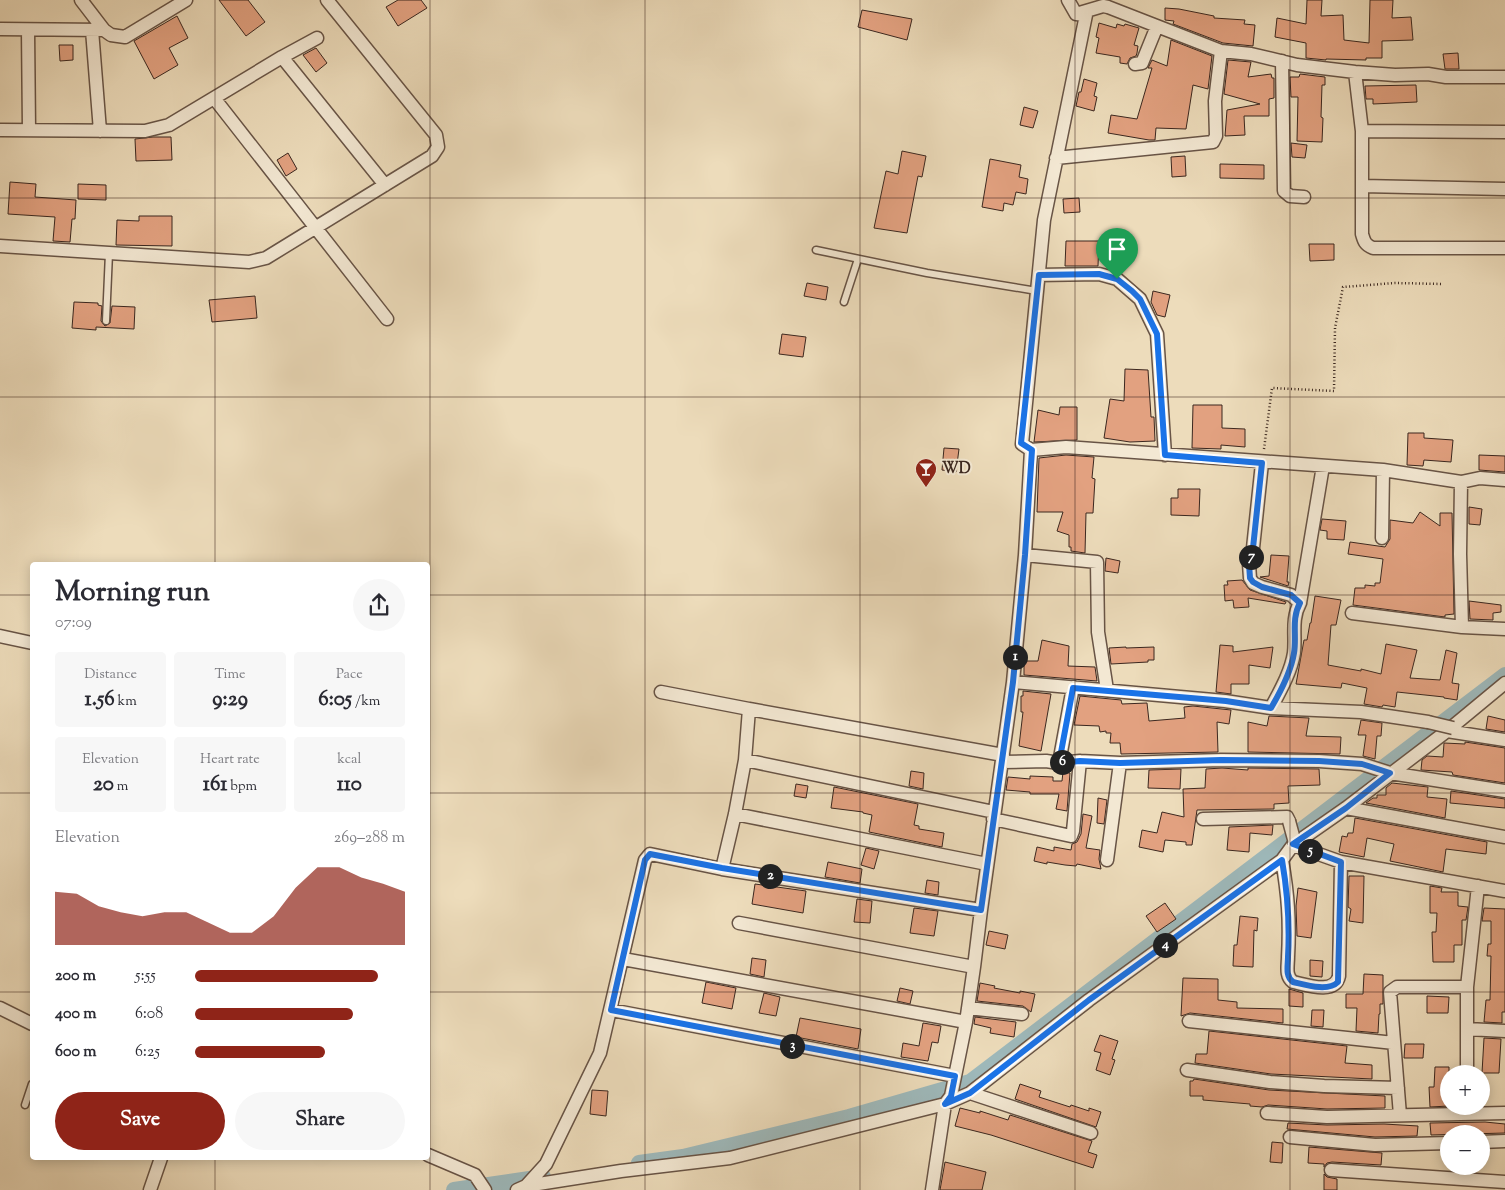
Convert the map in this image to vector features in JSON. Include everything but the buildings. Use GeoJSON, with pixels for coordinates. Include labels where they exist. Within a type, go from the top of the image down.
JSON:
{"type":"FeatureCollection","features":[{"type":"Feature","properties":{"kind":"street"},"geometry":{"type":"LineString","coordinates":[[81,0],[98,30],[100,131]]}},
{"type":"Feature","properties":{"kind":"street"},"geometry":{"type":"LineString","coordinates":[[0,30],[98,30],[111,36],[125,37],[186,0]]}},
{"type":"Feature","properties":{"kind":"street"},"geometry":{"type":"LineString","coordinates":[[0,246],[249,262],[266,258],[432,156],[438,147],[436,135],[327,0]]}},
{"type":"Feature","properties":{"kind":"street"},"geometry":{"type":"LineString","coordinates":[[1068,0],[1076,14]]}},
{"type":"Feature","properties":{"kind":"street"},"geometry":{"type":"LineString","coordinates":[[1076,14],[1097,8],[1123,11],[1221,51],[1251,54],[1282,61],[1355,72],[1395,76],[1428,74],[1446,77],[1505,77]]}},
{"type":"Feature","properties":{"kind":"street"},"geometry":{"type":"LineString","coordinates":[[932,1190],[948,1100],[966,1022],[1013,682],[1025,555],[1028,448],[1037,291],[1041,275],[1044,220],[1086,15],[1076,14]]}},
{"type":"Feature","properties":{"kind":"street"},"geometry":{"type":"LineString","coordinates":[[1134,64],[1142,63],[1157,26]]}},
{"type":"Feature","properties":{"kind":"street"},"geometry":{"type":"LineString","coordinates":[[28,30],[29,130]]}},
{"type":"Feature","properties":{"kind":"street"},"geometry":{"type":"LineString","coordinates":[[0,130],[145,131],[169,125],[317,38]]}},
{"type":"Feature","properties":{"kind":"street"},"geometry":{"type":"LineString","coordinates":[[1058,158],[1213,142],[1216,136],[1215,101],[1221,51]]}},
{"type":"Feature","properties":{"kind":"street"},"geometry":{"type":"LineString","coordinates":[[282,57],[385,185]]}},
{"type":"Feature","properties":{"kind":"street"},"geometry":{"type":"LineString","coordinates":[[1282,61],[1284,191],[1290,196],[1304,197]]}},
{"type":"Feature","properties":{"kind":"street"},"geometry":{"type":"LineString","coordinates":[[1355,72],[1362,131],[1362,234],[1364,242],[1373,248],[1505,248]]}},
{"type":"Feature","properties":{"kind":"street"},"geometry":{"type":"LineString","coordinates":[[214,98],[388,319]]}},
{"type":"Feature","properties":{"kind":"street"},"geometry":{"type":"LineString","coordinates":[[1362,131],[1505,132]]}},
{"type":"Feature","properties":{"kind":"street"},"geometry":{"type":"LineString","coordinates":[[1362,186],[1505,189]]}},
{"type":"Feature","properties":{"kind":"street"},"geometry":{"type":"LineString","coordinates":[[1041,275],[1099,274],[1117,279],[1140,299],[1157,334],[1165,455]]}},
{"type":"Feature","properties":{"kind":"street"},"geometry":{"type":"LineString","coordinates":[[1028,448],[1066,447],[1262,463],[1384,470],[1461,482],[1480,478],[1505,480]]}},
{"type":"Feature","properties":{"kind":"street"},"geometry":{"type":"LineString","coordinates":[[1262,463],[1253,548],[1249,564],[1250,578],[1262,587],[1291,595],[1300,603]]}},
{"type":"Feature","properties":{"kind":"street"},"geometry":{"type":"LineString","coordinates":[[1271,708],[1283,686],[1294,654],[1294,621],[1300,603],[1323,466]]}},
{"type":"Feature","properties":{"kind":"street"},"geometry":{"type":"LineString","coordinates":[[1382,538],[1384,470]]}},
{"type":"Feature","properties":{"kind":"street"},"geometry":{"type":"LineString","coordinates":[[1461,482],[1462,627]]}},
{"type":"Feature","properties":{"kind":"street"},"geometry":{"type":"LineString","coordinates":[[1025,555],[1097,562],[1098,632],[1107,690]]}},
{"type":"Feature","properties":{"kind":"street"},"geometry":{"type":"LineString","coordinates":[[1352,613],[1462,627],[1505,629]]}},
{"type":"Feature","properties":{"kind":"street"},"geometry":{"type":"LineString","coordinates":[[0,636],[30,643]]}},
{"type":"Feature","properties":{"kind":"street"},"geometry":{"type":"LineString","coordinates":[[1013,682],[1226,701],[1271,708],[1361,712],[1428,722],[1450,729],[1505,740]]}},
{"type":"Feature","properties":{"kind":"street"},"geometry":{"type":"LineString","coordinates":[[522,1188],[730,1158],[970,1093],[1089,1000],[1282,860],[1294,844],[1346,808],[1450,729],[1505,684]]}},
{"type":"Feature","properties":{"kind":"street"},"geometry":{"type":"LineString","coordinates":[[1059,763],[1073,688]]}},
{"type":"Feature","properties":{"kind":"street"},"geometry":{"type":"LineString","coordinates":[[661,692],[1002,758],[1059,763],[1080,761],[1120,763],[1221,760],[1319,761],[1362,764],[1390,773],[1505,791]]}},
{"type":"Feature","properties":{"kind":"street"},"geometry":{"type":"LineString","coordinates":[[722,868],[735,814],[744,760],[749,709]]}},
{"type":"Feature","properties":{"kind":"street"},"geometry":{"type":"LineString","coordinates":[[744,760],[994,815],[1071,836],[1080,761]]}},
{"type":"Feature","properties":{"kind":"street"},"geometry":{"type":"LineString","coordinates":[[1107,860],[1120,763]]}},
{"type":"Feature","properties":{"kind":"street"},"geometry":{"type":"LineString","coordinates":[[1346,808],[1505,837]]}},
{"type":"Feature","properties":{"kind":"street"},"geometry":{"type":"LineString","coordinates":[[735,814],[987,864]]}},
{"type":"Feature","properties":{"kind":"street"},"geometry":{"type":"LineString","coordinates":[[1203,819],[1287,817],[1294,844]]}},
{"type":"Feature","properties":{"kind":"street"},"geometry":{"type":"LineString","coordinates":[[1294,844],[1341,862],[1505,891]]}},
{"type":"Feature","properties":{"kind":"street"},"geometry":{"type":"LineString","coordinates":[[522,1188],[546,1164],[600,1053],[645,860],[650,854],[722,868],[981,910]]}},
{"type":"Feature","properties":{"kind":"street"},"geometry":{"type":"LineString","coordinates":[[1282,860],[1290,921],[1287,968],[1290,979],[1293,982],[1328,987],[1338,982],[1339,976],[1341,862]]}},
{"type":"Feature","properties":{"kind":"street"},"geometry":{"type":"LineString","coordinates":[[1467,1065],[1467,987],[1478,886]]}},
{"type":"Feature","properties":{"kind":"street"},"geometry":{"type":"LineString","coordinates":[[738,922],[974,967]]}},
{"type":"Feature","properties":{"kind":"street"},"geometry":{"type":"LineString","coordinates":[[623,959],[966,1022]]}},
{"type":"Feature","properties":{"kind":"street"},"geometry":{"type":"LineString","coordinates":[[1400,1115],[1390,996],[1392,989],[1397,987],[1467,987]]}},
{"type":"Feature","properties":{"kind":"street"},"geometry":{"type":"LineString","coordinates":[[0,1008],[30,1023]]}},
{"type":"Feature","properties":{"kind":"street"},"geometry":{"type":"LineString","coordinates":[[968,1008],[1022,1014]]}},
{"type":"Feature","properties":{"kind":"street"},"geometry":{"type":"LineString","coordinates":[[611,1010],[954,1078]]}},
{"type":"Feature","properties":{"kind":"street"},"geometry":{"type":"LineString","coordinates":[[1189,1021],[1394,1043]]}},
{"type":"Feature","properties":{"kind":"street"},"geometry":{"type":"LineString","coordinates":[[1468,1030],[1505,1031]]}},
{"type":"Feature","properties":{"kind":"street"},"geometry":{"type":"LineString","coordinates":[[1187,1070],[1270,1082],[1398,1088]]}},
{"type":"Feature","properties":{"kind":"street"},"geometry":{"type":"LineString","coordinates":[[970,1093],[1091,1133]]}},
{"type":"Feature","properties":{"kind":"street"},"geometry":{"type":"LineString","coordinates":[[1267,1113],[1327,1117],[1440,1112]]}},
{"type":"Feature","properties":{"kind":"street"},"geometry":{"type":"LineString","coordinates":[[1490,1112],[1505,1113]]}},
{"type":"Feature","properties":{"kind":"street"},"geometry":{"type":"LineString","coordinates":[[1290,1137],[1375,1145],[1440,1143]]}},
{"type":"Feature","properties":{"kind":"street"},"geometry":{"type":"LineString","coordinates":[[1490,1142],[1505,1141]]}},
{"type":"Feature","properties":{"kind":"street"},"geometry":{"type":"LineString","coordinates":[[430,1156],[475,1175],[482,1186]]}},
{"type":"Feature","properties":{"kind":"street"},"geometry":{"type":"LineString","coordinates":[[150,1190],[161,1160]]}},
{"type":"Feature","properties":{"kind":"street"},"geometry":{"type":"LineString","coordinates":[[1331,1170],[1468,1185],[1505,1182]]}},
{"type":"Feature","properties":{"kind":"lane"},"geometry":{"type":"LineString","coordinates":[[816,250],[927,273],[1037,291]]}},
{"type":"Feature","properties":{"kind":"lane"},"geometry":{"type":"LineString","coordinates":[[106,321],[109,253]]}},
{"type":"Feature","properties":{"kind":"lane"},"geometry":{"type":"LineString","coordinates":[[844,302],[858,259]]}},
{"type":"Feature","properties":{"kind":"lane"},"geometry":{"type":"LineString","coordinates":[[25,1105],[30,1090]]}},
{"type":"Feature","properties":{"kind":"path"},"geometry":{"type":"LineString","coordinates":[[1262,463],[1272,388],[1334,391],[1335,328],[1343,287],[1396,283],[1443,284]]}},
{"type":"Feature","properties":{"kind":"waterway"},"geometry":{"type":"LineString","coordinates":[[639,1163],[683,1157],[849,1117],[970,1082],[1505,675]]}},
{"type":"Feature","properties":{"kind":"waterway"},"geometry":{"type":"LineString","coordinates":[[454,1190],[543,1177]]}},
{"type":"Feature","properties":{"kind":"place","name":"WD"},"geometry":{"type":"Point","coordinates":[926,488]}},
{"type":"Feature","properties":{"kind":"route"},"geometry":{"type":"LineString","coordinates":[[1099,274],[1117,279],[1140,299],[1157,334],[1165,455],[1262,463],[1253,548],[1249,564],[1250,578],[1262,587],[1291,595],[1300,603],[1294,621],[1294,654],[1283,686],[1271,708],[1226,701],[1073,688],[1059,763],[1080,761],[1120,763],[1221,760],[1319,761],[1362,764],[1390,773],[1346,808],[1293,844],[1341,862],[1338,982],[1328,987],[1293,982],[1290,979],[1287,968],[1290,921],[1282,860],[1089,1000],[970,1093],[945,1104],[951,1096],[955,1076],[611,1010],[645,860],[650,854],[722,868],[981,910],[1013,682],[1025,555],[1032,450],[1021,443],[1039,275],[1099,274]]}}]}
